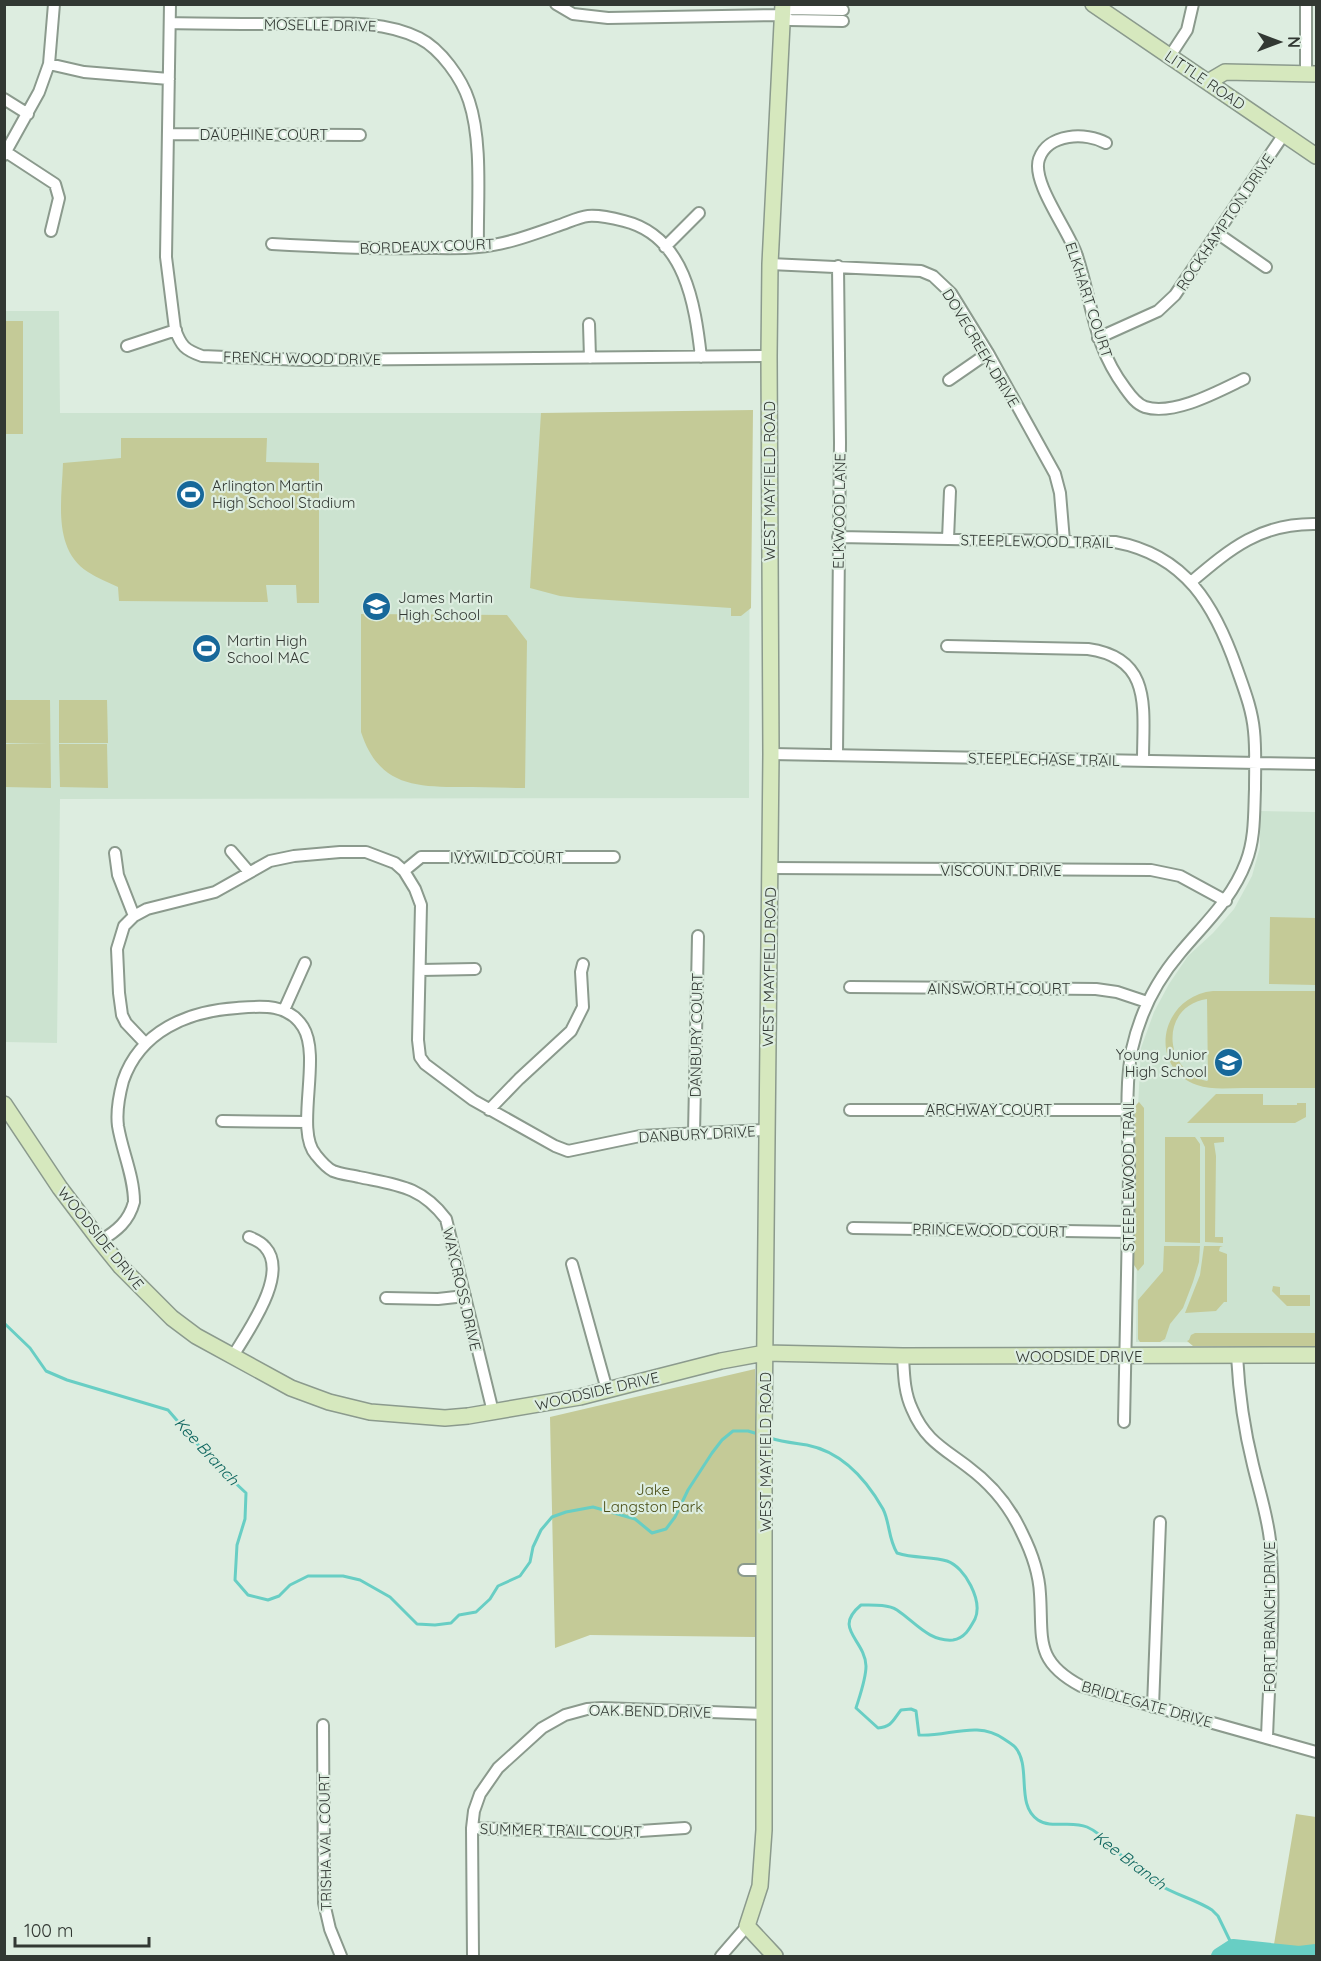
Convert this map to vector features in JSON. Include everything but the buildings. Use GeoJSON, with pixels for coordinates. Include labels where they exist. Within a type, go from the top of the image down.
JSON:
{"type":"FeatureCollection","features":[{"type":"Feature","properties":{"kind":"street"},"geometry":{"type":"LineString","coordinates":[[51,231],[59,198],[55,184],[5,154],[39,92],[49,64],[54,4]]}},
{"type":"Feature","properties":{"kind":"street","name":"FRENCH WOOD DRIVE"},"geometry":{"type":"LineString","coordinates":[[170,4],[166,257],[176,330],[178,338],[187,350],[202,356],[303,360],[769,356]]}},
{"type":"Feature","properties":{"kind":"street"},"geometry":{"type":"LineString","coordinates":[[556,4],[573,14],[608,18],[711,10],[789,9],[843,16]]}},
{"type":"Feature","properties":{"kind":"street","name":"LITTLE ROAD"},"geometry":{"type":"LineString","coordinates":[[1092,4],[1317,156]]}},
{"type":"Feature","properties":{"kind":"street"},"geometry":{"type":"LineString","coordinates":[[1170,56],[1187,30],[1193,4]]}},
{"type":"Feature","properties":{"kind":"street"},"geometry":{"type":"LineString","coordinates":[[1208,82],[1225,72],[1311,74],[1306,4]]}},
{"type":"Feature","properties":{"kind":"street","name":"WEST MAYFIELD ROAD"},"geometry":{"type":"LineString","coordinates":[[747,1926],[760,1886],[763,1863],[766,1130],[771,754],[769,356],[770,264],[783,10]]}},
{"type":"Feature","properties":{"kind":"street","name":"MOSELLE DRIVE"},"geometry":{"type":"LineString","coordinates":[[170,23],[364,24],[403,32],[422,39],[446,60],[461,81],[469,100],[477,144],[478,247]]}},
{"type":"Feature","properties":{"kind":"street"},"geometry":{"type":"LineString","coordinates":[[49,64],[84,72],[169,79]]}},
{"type":"Feature","properties":{"kind":"street"},"geometry":{"type":"LineString","coordinates":[[4,99],[27,114]]}},
{"type":"Feature","properties":{"kind":"street","name":"DAUPHINE COURT"},"geometry":{"type":"LineString","coordinates":[[168,134],[360,135]]}},
{"type":"Feature","properties":{"kind":"street","name":"ROCKHAMPTON DRIVE"},"geometry":{"type":"LineString","coordinates":[[1098,338],[1158,311],[1175,295],[1284,134]]}},
{"type":"Feature","properties":{"kind":"street","name":"ELKHART COURT"},"geometry":{"type":"LineString","coordinates":[[1106,143],[1091,137],[1075,136],[1057,141],[1044,149],[1038,160],[1038,167],[1042,187],[1077,254],[1098,338],[1112,371],[1131,398],[1144,407],[1182,406],[1206,398],[1245,379]]}},
{"type":"Feature","properties":{"kind":"street"},"geometry":{"type":"LineString","coordinates":[[665,247],[699,213]]}},
{"type":"Feature","properties":{"kind":"street","name":"BORDEAUX COURT"},"geometry":{"type":"LineString","coordinates":[[272,244],[338,248],[478,247],[522,238],[587,216],[607,216],[640,226],[655,235],[680,267],[690,290],[697,319],[701,357]]}},
{"type":"Feature","properties":{"kind":"street"},"geometry":{"type":"LineString","coordinates":[[1217,233],[1266,267]]}},
{"type":"Feature","properties":{"kind":"street","name":"DOVECREEK DRIVE"},"geometry":{"type":"LineString","coordinates":[[770,264],[903,269],[933,276],[951,293],[988,353],[1055,474],[1060,493],[1064,541]]}},
{"type":"Feature","properties":{"kind":"street","name":"ELKWOOD LANE"},"geometry":{"type":"LineString","coordinates":[[837,755],[840,443],[838,266]]}},
{"type":"Feature","properties":{"kind":"street"},"geometry":{"type":"LineString","coordinates":[[589,324],[590,358]]}},
{"type":"Feature","properties":{"kind":"street"},"geometry":{"type":"LineString","coordinates":[[127,346],[176,330]]}},
{"type":"Feature","properties":{"kind":"street"},"geometry":{"type":"LineString","coordinates":[[949,380],[988,353]]}},
{"type":"Feature","properties":{"kind":"street"},"geometry":{"type":"LineString","coordinates":[[948,539],[950,491]]}},
{"type":"Feature","properties":{"kind":"street"},"geometry":{"type":"LineString","coordinates":[[1191,582],[1226,552],[1245,540],[1280,527],[1317,524]]}},
{"type":"Feature","properties":{"kind":"street","name":"STEEPLEWOOD TRAIL"},"geometry":{"type":"LineString","coordinates":[[838,537],[1115,542],[1132,545],[1159,557],[1191,582],[1206,600],[1226,638],[1252,714],[1255,763],[1252,842],[1247,861],[1226,901],[1179,954],[1147,1002],[1132,1047],[1127,1110],[1128,1232],[1124,1422]]}},
{"type":"Feature","properties":{"kind":"street"},"geometry":{"type":"LineString","coordinates":[[947,646],[1088,649],[1114,655],[1131,668],[1142,691],[1143,760]]}},
{"type":"Feature","properties":{"kind":"street","name":"STEEPLECHASE TRAIL"},"geometry":{"type":"LineString","coordinates":[[771,754],[1317,764]]}},
{"type":"Feature","properties":{"kind":"street"},"geometry":{"type":"LineString","coordinates":[[231,851],[249,872]]}},
{"type":"Feature","properties":{"kind":"street"},"geometry":{"type":"LineString","coordinates":[[145,1043],[126,1023],[122,1015],[119,993],[117,949],[124,926],[134,916],[147,909],[215,892],[270,861],[294,856],[366,852],[395,863],[404,871]]}},
{"type":"Feature","properties":{"kind":"street"},"geometry":{"type":"LineString","coordinates":[[115,853],[118,874],[134,916]]}},
{"type":"Feature","properties":{"kind":"street","name":"IVYWILD COURT"},"geometry":{"type":"LineString","coordinates":[[404,871],[421,857],[614,857]]}},
{"type":"Feature","properties":{"kind":"street","name":"VISCOUNT DRIVE"},"geometry":{"type":"LineString","coordinates":[[770,868],[1151,870],[1180,876],[1226,901]]}},
{"type":"Feature","properties":{"kind":"street","name":"DANBURY DRIVE"},"geometry":{"type":"LineString","coordinates":[[404,871],[421,905],[418,1040],[420,1058],[424,1064],[489,1110],[568,1151],[640,1136],[766,1130]]}},
{"type":"Feature","properties":{"kind":"street","name":"DANBURY COURT"},"geometry":{"type":"LineString","coordinates":[[694,1134],[698,936]]}},
{"type":"Feature","properties":{"kind":"street"},"geometry":{"type":"LineString","coordinates":[[100,1241],[119,1228],[134,1202],[117,1111],[132,1058],[145,1043],[180,1020],[205,1011],[255,1006],[284,1010],[305,963]]}},
{"type":"Feature","properties":{"kind":"street"},"geometry":{"type":"LineString","coordinates":[[489,1110],[519,1078],[571,1031],[583,1007],[580,972],[583,964]]}},
{"type":"Feature","properties":{"kind":"street"},"geometry":{"type":"LineString","coordinates":[[420,970],[475,969]]}},
{"type":"Feature","properties":{"kind":"street","name":"AINSWORTH COURT"},"geometry":{"type":"LineString","coordinates":[[850,987],[1096,989],[1117,992],[1147,1002]]}},
{"type":"Feature","properties":{"kind":"street","name":"WAYCROSS DRIVE"},"geometry":{"type":"LineString","coordinates":[[284,1010],[295,1017],[308,1037],[310,1050],[308,1122],[310,1143],[314,1153],[332,1171],[402,1186],[419,1193],[435,1204],[446,1219],[493,1412]]}},
{"type":"Feature","properties":{"kind":"street","name":"WOODSIDE DRIVE"},"geometry":{"type":"LineString","coordinates":[[4,1104],[60,1188],[120,1267],[172,1318],[196,1336],[291,1388],[328,1402],[370,1412],[445,1418],[493,1412],[607,1390],[720,1361],[765,1353],[903,1356],[1317,1355]]}},
{"type":"Feature","properties":{"kind":"street","name":"ARCHWAY COURT"},"geometry":{"type":"LineString","coordinates":[[850,1110],[1127,1110]]}},
{"type":"Feature","properties":{"kind":"street"},"geometry":{"type":"LineString","coordinates":[[222,1121],[308,1122]]}},
{"type":"Feature","properties":{"kind":"street","name":"PRINCEWOOD COURT"},"geometry":{"type":"LineString","coordinates":[[852,1228],[1128,1232]]}},
{"type":"Feature","properties":{"kind":"street"},"geometry":{"type":"LineString","coordinates":[[233,1356],[266,1299],[272,1278],[269,1254],[265,1247],[249,1237]]}},
{"type":"Feature","properties":{"kind":"street"},"geometry":{"type":"LineString","coordinates":[[572,1264],[607,1390]]}},
{"type":"Feature","properties":{"kind":"street"},"geometry":{"type":"LineString","coordinates":[[386,1298],[438,1299],[465,1296]]}},
{"type":"Feature","properties":{"kind":"street","name":"BRIDLEGATE DRIVE"},"geometry":{"type":"LineString","coordinates":[[903,1356],[905,1388],[911,1408],[921,1428],[939,1448],[987,1483],[1011,1511],[1023,1535],[1038,1579],[1041,1640],[1054,1667],[1081,1686],[1317,1752]]}},
{"type":"Feature","properties":{"kind":"street","name":"FORT BRANCH DRIVE"},"geometry":{"type":"LineString","coordinates":[[1236,1356],[1245,1431],[1265,1509],[1270,1541],[1272,1627],[1267,1737]]}},
{"type":"Feature","properties":{"kind":"street"},"geometry":{"type":"LineString","coordinates":[[1153,1707],[1160,1522]]}},
{"type":"Feature","properties":{"kind":"street"},"geometry":{"type":"LineString","coordinates":[[744,1570],[764,1570]]}},
{"type":"Feature","properties":{"kind":"street","name":"OAK BEND DRIVE"},"geometry":{"type":"LineString","coordinates":[[473,1956],[472,1828],[474,1811],[480,1794],[498,1768],[542,1728],[565,1715],[587,1709],[602,1708],[765,1714]]}},
{"type":"Feature","properties":{"kind":"street","name":"TRISHA VAL COURT"},"geometry":{"type":"LineString","coordinates":[[323,1725],[324,1903],[330,1929],[341,1956]]}},
{"type":"Feature","properties":{"kind":"street","name":"SUMMER TRAIL COURT"},"geometry":{"type":"LineString","coordinates":[[472,1828],[610,1833],[685,1828]]}},
{"type":"Feature","properties":{"kind":"street"},"geometry":{"type":"LineString","coordinates":[[722,1956],[747,1926],[775,1956]]}},
{"type":"Feature","properties":{"kind":"shaded area","name":"James Martin High School"},"geometry":{"type":"Polygon","coordinates":[[[5,311],[59,311],[60,413],[750,413],[749,798],[60,799],[57,1043],[5,1042],[5,311]]]}},
{"type":"Feature","properties":{"kind":"shaded area","name":"Young Junior High School"},"geometry":{"type":"Polygon","coordinates":[[[1260,811],[1316,812],[1316,1343],[1136,1342],[1138,1107],[1141,1048],[1154,1012],[1169,984],[1188,956],[1234,909],[1252,876],[1260,847],[1260,811]]]}},
{"type":"Feature","properties":{"kind":"green space"},"geometry":{"type":"Polygon","coordinates":[[[5,321],[23,321],[23,434],[5,434],[5,321]]]}},
{"type":"Feature","properties":{"kind":"green space"},"geometry":{"type":"Polygon","coordinates":[[[753,410],[751,608],[741,616],[731,616],[731,608],[578,598],[530,588],[541,413],[753,410]]]}},
{"type":"Feature","properties":{"kind":"green space","name":"Arlington Martin High School Stadium"},"geometry":{"type":"Polygon","coordinates":[[[121,438],[267,438],[266,462],[319,463],[319,603],[297,603],[296,585],[266,585],[268,602],[119,601],[118,587],[88,572],[69,550],[64,537],[61,507],[63,463],[121,458],[121,438]]]}},
{"type":"Feature","properties":{"kind":"green space"},"geometry":{"type":"Polygon","coordinates":[[[361,614],[507,615],[527,641],[525,788],[427,786],[399,779],[377,763],[361,732],[361,614]]]}},
{"type":"Feature","properties":{"kind":"green space"},"geometry":{"type":"Polygon","coordinates":[[[5,700],[50,700],[51,788],[5,787],[5,744],[48,744],[5,743],[5,700]]]}},
{"type":"Feature","properties":{"kind":"green space"},"geometry":{"type":"Polygon","coordinates":[[[59,700],[107,700],[108,743],[59,743],[59,700]]]}},
{"type":"Feature","properties":{"kind":"green space"},"geometry":{"type":"Polygon","coordinates":[[[59,744],[107,744],[108,788],[60,787],[59,744]]]}},
{"type":"Feature","properties":{"kind":"green space"},"geometry":{"type":"Polygon","coordinates":[[[1270,917],[1316,918],[1316,985],[1269,984],[1270,917]]]}},
{"type":"Feature","properties":{"kind":"green space"},"geometry":{"type":"Polygon","coordinates":[[[1213,991],[1316,991],[1316,1088],[1202,1087],[1181,1076],[1171,1063],[1166,1048],[1166,1033],[1181,1005],[1195,996],[1213,991]],[[1207,999],[1192,1004],[1181,1013],[1174,1025],[1172,1038],[1181,1065],[1192,1075],[1208,1080],[1207,999]]]}},
{"type":"Feature","properties":{"kind":"green space"},"geometry":{"type":"Polygon","coordinates":[[[1216,1094],[1263,1094],[1263,1105],[1306,1103],[1306,1117],[1295,1123],[1187,1123],[1216,1094]]]}},
{"type":"Feature","properties":{"kind":"green space"},"geometry":{"type":"Polygon","coordinates":[[[1139,1102],[1144,1108],[1144,1264],[1138,1271],[1134,1265],[1135,1106],[1139,1102]]]}},
{"type":"Feature","properties":{"kind":"green space"},"geometry":{"type":"Polygon","coordinates":[[[1165,1137],[1195,1137],[1200,1144],[1200,1243],[1165,1242],[1165,1137]]]}},
{"type":"Feature","properties":{"kind":"green space"},"geometry":{"type":"Polygon","coordinates":[[[1200,1137],[1224,1137],[1224,1142],[1214,1143],[1216,1156],[1215,1237],[1223,1237],[1223,1243],[1205,1242],[1205,1147],[1200,1137]]]}},
{"type":"Feature","properties":{"kind":"green space"},"geometry":{"type":"Polygon","coordinates":[[[1164,1246],[1200,1246],[1199,1262],[1183,1308],[1170,1324],[1165,1339],[1160,1342],[1140,1342],[1138,1339],[1138,1300],[1163,1271],[1164,1246]]]}},
{"type":"Feature","properties":{"kind":"green space"},"geometry":{"type":"Polygon","coordinates":[[[1204,1246],[1223,1246],[1219,1251],[1227,1254],[1227,1302],[1224,1302],[1216,1311],[1185,1313],[1200,1275],[1204,1246]]]}},
{"type":"Feature","properties":{"kind":"green space"},"geometry":{"type":"Polygon","coordinates":[[[1273,1286],[1280,1287],[1280,1295],[1310,1295],[1310,1306],[1287,1306],[1272,1291],[1273,1286]]]}},
{"type":"Feature","properties":{"kind":"green space"},"geometry":{"type":"Polygon","coordinates":[[[1195,1333],[1316,1333],[1316,1346],[1193,1346],[1187,1341],[1195,1333]]]}},
{"type":"Feature","properties":{"kind":"green space","name":"Jake Langston Park"},"geometry":{"type":"Polygon","coordinates":[[[755,1369],[755,1637],[590,1635],[555,1648],[550,1417],[755,1369]]]}},
{"type":"Feature","properties":{"kind":"green space"},"geometry":{"type":"Polygon","coordinates":[[[1296,1814],[1316,1817],[1316,1956],[1272,1956],[1296,1814]]]}},
{"type":"Feature","properties":{"kind":"waterway","name":"Kee Branch"},"geometry":{"type":"LineString","coordinates":[[4,1323],[30,1348],[46,1371],[67,1380],[168,1410],[213,1462],[246,1493],[245,1519],[237,1545],[235,1580],[248,1595],[268,1600],[279,1596],[290,1585],[308,1576],[343,1576],[360,1580],[390,1597],[417,1624],[451,1623],[459,1615],[476,1612],[490,1599],[498,1586],[520,1576],[530,1562],[533,1547],[541,1530],[552,1517],[593,1507],[635,1519],[652,1533],[666,1529],[675,1517],[688,1490],[722,1440],[733,1431],[758,1434]]}},
{"type":"Feature","properties":{"kind":"waterway","name":"Kee Branch"},"geometry":{"type":"LineString","coordinates":[[770,1438],[807,1445],[842,1460],[861,1477],[883,1509],[897,1553],[941,1559],[954,1564],[966,1577],[977,1603],[975,1619],[969,1629],[964,1635],[953,1640],[944,1640],[929,1635],[893,1608],[861,1605],[849,1621],[866,1666],[856,1708],[878,1728],[889,1725],[901,1710],[911,1709],[916,1711],[919,1735],[973,1730],[994,1733],[1004,1739],[1015,1747],[1020,1755],[1027,1805],[1038,1820],[1049,1824],[1081,1825],[1095,1831],[1158,1884],[1212,1910],[1218,1916],[1233,1947]]}},
{"type":"Feature","properties":{"kind":"waterway"},"geometry":{"type":"LineString","coordinates":[[1219,1956],[1233,1947],[1299,1954],[1316,1952]]}},
{"type":"Feature","properties":{"kind":"place","name":"Arlington Martin High School Stadium"},"geometry":{"type":"Point","coordinates":[191,494]}},
{"type":"Feature","properties":{"kind":"place","name":"James Martin High School"},"geometry":{"type":"Point","coordinates":[377,606]}},
{"type":"Feature","properties":{"kind":"place","name":"Martin High School MAC"},"geometry":{"type":"Point","coordinates":[206,649]}},
{"type":"Feature","properties":{"kind":"place","name":"Young Junior High School"},"geometry":{"type":"Point","coordinates":[1228,1063]}}]}
